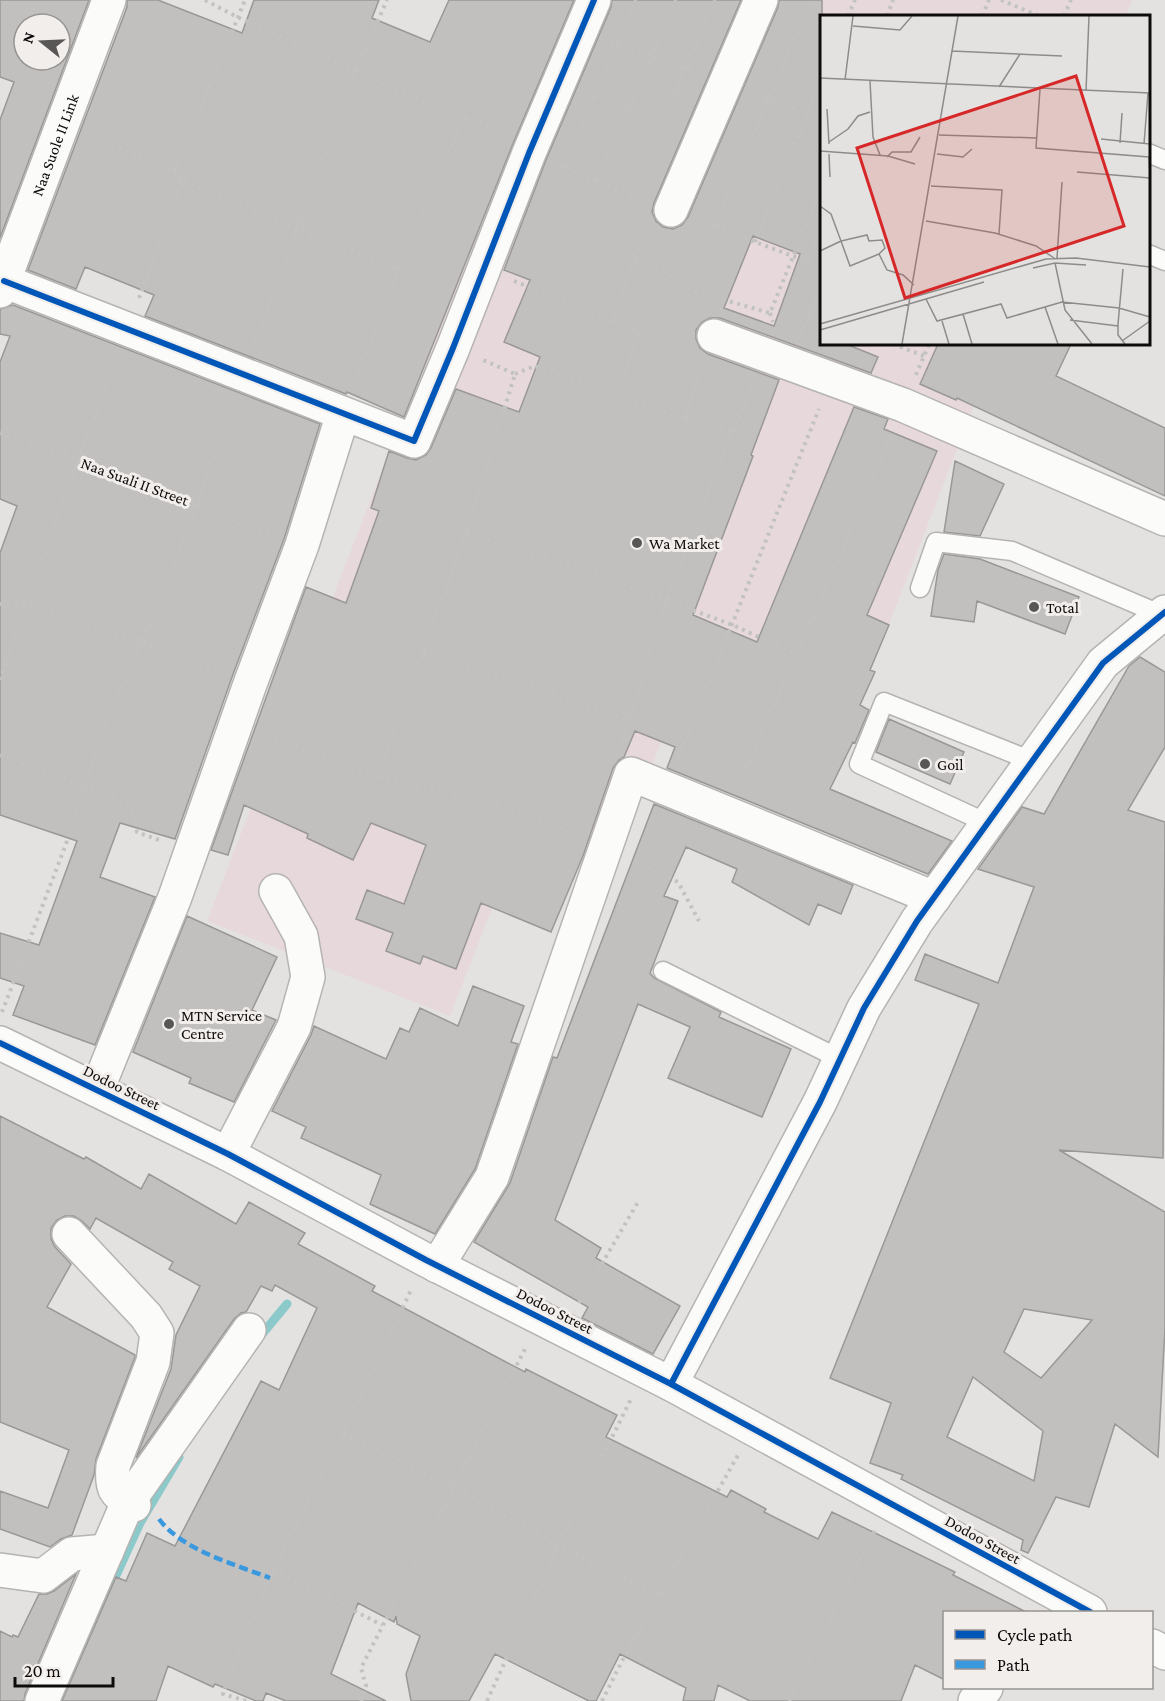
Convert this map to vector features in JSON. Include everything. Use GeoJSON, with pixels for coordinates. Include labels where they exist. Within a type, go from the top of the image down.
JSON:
{"type":"FeatureCollection","features":[{"type":"Feature","properties":{"kind":"street","name":"Naa Suole II Link"},"geometry":{"type":"LineString","coordinates":[[2,286],[109,0]]}},
{"type":"Feature","properties":{"kind":"street"},"geometry":{"type":"LineString","coordinates":[[2,286],[127,329],[414,441],[529,153],[594,0]]}},
{"type":"Feature","properties":{"kind":"street"},"geometry":{"type":"LineString","coordinates":[[659,216],[761,0]]}},
{"type":"Feature","properties":{"kind":"street"},"geometry":{"type":"LineString","coordinates":[[714,336],[903,405],[1165,519]]}},
{"type":"Feature","properties":{"kind":"street"},"geometry":{"type":"LineString","coordinates":[[97,1090],[175,897],[235,725],[302,545],[344,414]]}},
{"type":"Feature","properties":{"kind":"street"},"geometry":{"type":"LineString","coordinates":[[658,1378],[820,1102],[864,1008],[917,921],[1103,663],[1163,614]]}},
{"type":"Feature","properties":{"kind":"street"},"geometry":{"type":"LineString","coordinates":[[431,1263],[492,1178],[631,774],[934,898]]}},
{"type":"Feature","properties":{"kind":"street"},"geometry":{"type":"LineString","coordinates":[[228,1154],[294,1027],[308,978],[301,936],[276,891]]}},
{"type":"Feature","properties":{"kind":"street","name":"Dodoo Street"},"geometry":{"type":"LineString","coordinates":[[0,1043],[228,1154],[431,1263],[658,1378],[1088,1611]]}},
{"type":"Feature","properties":{"kind":"street"},"geometry":{"type":"LineString","coordinates":[[69,1234],[146,1316],[157,1333],[153,1362],[113,1466],[111,1484],[118,1495],[131,1503]]}},
{"type":"Feature","properties":{"kind":"street"},"geometry":{"type":"LineString","coordinates":[[42,1701],[107,1551],[131,1503],[249,1330]]}},
{"type":"Feature","properties":{"kind":"street"},"geometry":{"type":"LineString","coordinates":[[0,1570],[43,1576],[72,1554],[107,1551]]}},
{"type":"Feature","properties":{"kind":"street"},"geometry":{"type":"LineString","coordinates":[[975,1701],[985,1689]]}},
{"type":"Feature","properties":{"kind":"lane"},"geometry":{"type":"LineString","coordinates":[[1150,153],[1165,160]]}},
{"type":"Feature","properties":{"kind":"lane"},"geometry":{"type":"LineString","coordinates":[[1150,254],[1165,261]]}},
{"type":"Feature","properties":{"kind":"lane"},"geometry":{"type":"LineString","coordinates":[[920,588],[936,542],[1012,551],[1163,614]]}},
{"type":"Feature","properties":{"kind":"lane"},"geometry":{"type":"LineString","coordinates":[[987,823],[859,764],[884,702],[1032,761]]}},
{"type":"Feature","properties":{"kind":"lane"},"geometry":{"type":"LineString","coordinates":[[663,971],[840,1059]]}},
{"type":"Feature","properties":{"kind":"path"},"geometry":{"type":"LineString","coordinates":[[175,171],[245,0]]}},
{"type":"Feature","properties":{"kind":"path"},"geometry":{"type":"LineString","coordinates":[[0,1018],[66,844],[107,718],[142,642],[198,503],[242,375],[356,71],[387,0]]}},
{"type":"Feature","properties":{"kind":"path"},"geometry":{"type":"LineString","coordinates":[[564,168],[636,0]]}},
{"type":"Feature","properties":{"kind":"path"},"geometry":{"type":"LineString","coordinates":[[597,181],[676,0]]}},
{"type":"Feature","properties":{"kind":"path"},"geometry":{"type":"LineString","coordinates":[[631,194],[715,0]]}},
{"type":"Feature","properties":{"kind":"path"},"geometry":{"type":"LineString","coordinates":[[714,227],[811,0]]}},
{"type":"Feature","properties":{"kind":"path"},"geometry":{"type":"LineString","coordinates":[[848,15],[855,0]]}},
{"type":"Feature","properties":{"kind":"path"},"geometry":{"type":"LineString","coordinates":[[887,15],[893,0]]}},
{"type":"Feature","properties":{"kind":"path"},"geometry":{"type":"LineString","coordinates":[[982,15],[989,0]]}},
{"type":"Feature","properties":{"kind":"path"},"geometry":{"type":"LineString","coordinates":[[1001,0],[1038,15]]}},
{"type":"Feature","properties":{"kind":"path"},"geometry":{"type":"LineString","coordinates":[[1064,15],[1071,0]]}},
{"type":"Feature","properties":{"kind":"path"},"geometry":{"type":"LineString","coordinates":[[755,242],[820,83]]}},
{"type":"Feature","properties":{"kind":"path"},"geometry":{"type":"LineString","coordinates":[[344,414],[398,270],[464,118]]}},
{"type":"Feature","properties":{"kind":"path"},"geometry":{"type":"LineString","coordinates":[[63,124],[175,171],[183,181],[398,270]]}},
{"type":"Feature","properties":{"kind":"path"},"geometry":{"type":"LineString","coordinates":[[0,680],[25,604],[183,181]]}},
{"type":"Feature","properties":{"kind":"path"},"geometry":{"type":"LineString","coordinates":[[777,358],[774,323],[770,313],[820,191]]}},
{"type":"Feature","properties":{"kind":"path"},"geometry":{"type":"LineString","coordinates":[[613,320],[634,262],[659,216]]}},
{"type":"Feature","properties":{"kind":"path"},"geometry":{"type":"LineString","coordinates":[[808,262],[820,235]]}},
{"type":"Feature","properties":{"kind":"path"},"geometry":{"type":"LineString","coordinates":[[634,262],[667,273],[690,290],[770,313]]}},
{"type":"Feature","properties":{"kind":"path"},"geometry":{"type":"LineString","coordinates":[[484,269],[639,332],[616,395]]}},
{"type":"Feature","properties":{"kind":"path"},"geometry":{"type":"LineString","coordinates":[[631,774],[622,743],[667,600],[731,432],[777,358],[808,317],[820,287]]}},
{"type":"Feature","properties":{"kind":"path"},"geometry":{"type":"LineString","coordinates":[[814,303],[820,305]]}},
{"type":"Feature","properties":{"kind":"path"},"geometry":{"type":"LineString","coordinates":[[808,317],[820,321]]}},
{"type":"Feature","properties":{"kind":"path"},"geometry":{"type":"LineString","coordinates":[[895,345],[924,357]]}},
{"type":"Feature","properties":{"kind":"path"},"geometry":{"type":"LineString","coordinates":[[727,814],[929,345]]}},
{"type":"Feature","properties":{"kind":"path"},"geometry":{"type":"LineString","coordinates":[[453,348],[515,374],[535,366],[684,419],[731,432]]}},
{"type":"Feature","properties":{"kind":"path"},"geometry":{"type":"LineString","coordinates":[[378,777],[466,533],[515,374]]}},
{"type":"Feature","properties":{"kind":"path"},"geometry":{"type":"LineString","coordinates":[[666,789],[831,377]]}},
{"type":"Feature","properties":{"kind":"path"},"geometry":{"type":"LineString","coordinates":[[466,533],[564,563],[667,600],[733,625],[797,655]]}},
{"type":"Feature","properties":{"kind":"path"},"geometry":{"type":"LineString","coordinates":[[0,604],[25,604],[142,642],[250,684]]}},
{"type":"Feature","properties":{"kind":"path"},"geometry":{"type":"LineString","coordinates":[[423,653],[542,689],[630,721]]}},
{"type":"Feature","properties":{"kind":"path"},"geometry":{"type":"LineString","coordinates":[[235,725],[378,777],[493,803],[607,845],[678,882],[699,921]]}},
{"type":"Feature","properties":{"kind":"path"},"geometry":{"type":"LineString","coordinates":[[0,755],[131,806],[137,832],[191,850]]}},
{"type":"Feature","properties":{"kind":"path"},"geometry":{"type":"LineString","coordinates":[[361,1701],[366,1686],[361,1668],[453,1487],[552,1324],[638,1202]]}},
{"type":"Feature","properties":{"kind":"path"},"geometry":{"type":"LineString","coordinates":[[246,1701],[223,1694],[274,1570],[431,1263]]}},
{"type":"Feature","properties":{"kind":"path"},"geometry":{"type":"LineString","coordinates":[[487,1701],[558,1546],[658,1378]]}},
{"type":"Feature","properties":{"kind":"path"},"geometry":{"type":"LineString","coordinates":[[602,1701],[622,1661],[753,1429]]}},
{"type":"Feature","properties":{"kind":"path"},"geometry":{"type":"LineString","coordinates":[[343,1434],[453,1487],[558,1546],[659,1595]]}},
{"type":"Feature","properties":{"kind":"path"},"geometry":{"type":"LineString","coordinates":[[789,1701],[889,1503]]}},
{"type":"Feature","properties":{"kind":"path"},"geometry":{"type":"LineString","coordinates":[[274,1570],[382,1625]]}},
{"type":"Feature","properties":{"kind":"shaded area","name":"Wa Market"},"geometry":{"type":"Polygon","coordinates":[[[520,0],[1132,0],[1126,15],[820,15],[820,345],[998,345],[819,804],[661,742],[615,861],[524,826],[450,1016],[207,921],[510,141],[520,0]]]}},
{"type":"Feature","properties":{"kind":"building"},"geometry":{"type":"Polygon","coordinates":[[[0,0],[89,0],[72,45],[72,12],[12,12],[12,72],[62,72],[0,238],[0,120],[14,82],[0,77],[0,0]]]}},
{"type":"Feature","properties":{"kind":"building"},"geometry":{"type":"Polygon","coordinates":[[[127,0],[158,0],[242,33],[254,0],[379,0],[372,18],[430,42],[449,0],[574,0],[512,146],[404,417],[347,392],[346,394],[145,316],[154,295],[85,267],[76,289],[28,270],[127,7],[127,0]]]}},
{"type":"Feature","properties":{"kind":"building","name":"Wa Market"},"geometry":{"type":"Polygon","coordinates":[[[612,0],[741,0],[654,203],[652,212],[656,221],[663,227],[673,229],[682,225],[688,217],[779,0],[822,0],[822,15],[820,15],[820,345],[848,345],[878,357],[871,373],[720,318],[710,318],[702,322],[696,330],[696,339],[700,348],[708,354],[779,380],[693,615],[757,642],[854,407],[888,419],[884,429],[937,451],[867,615],[889,625],[870,670],[875,672],[860,705],[869,710],[855,743],[853,742],[830,789],[952,841],[928,874],[667,768],[675,747],[635,731],[624,757],[613,768],[583,856],[551,932],[481,903],[456,969],[423,956],[420,964],[386,951],[393,933],[356,919],[367,890],[404,904],[426,845],[371,823],[353,860],[307,838],[308,834],[244,805],[228,855],[211,850],[306,587],[346,603],[379,511],[371,508],[389,451],[416,460],[426,455],[456,389],[519,412],[540,357],[504,342],[530,280],[504,270],[546,160],[612,0]],[[753,236],[724,308],[774,326],[800,254],[753,236]]]}},
{"type":"Feature","properties":{"kind":"building"},"geometry":{"type":"Polygon","coordinates":[[[13,305],[320,424],[284,539],[175,839],[120,823],[100,877],[155,897],[95,1045],[13,1015],[24,986],[0,978],[0,933],[39,945],[77,841],[0,815],[0,553],[17,506],[0,499],[0,362],[10,336],[0,334],[0,309],[13,305]]]}},
{"type":"Feature","properties":{"kind":"building"},"geometry":{"type":"Polygon","coordinates":[[[938,345],[1071,345],[1056,376],[1165,428],[1165,496],[957,398],[956,400],[920,384],[938,345]]]}},
{"type":"Feature","properties":{"kind":"building"},"geometry":{"type":"Polygon","coordinates":[[[955,461],[1004,484],[980,536],[944,532],[955,461]]]}},
{"type":"Feature","properties":{"kind":"building"},"geometry":{"type":"Polygon","coordinates":[[[944,554],[980,559],[1079,597],[1065,634],[977,601],[974,622],[931,616],[938,570],[944,554]]]}},
{"type":"Feature","properties":{"kind":"building"},"geometry":{"type":"Polygon","coordinates":[[[1140,657],[1165,672],[1165,747],[1128,810],[1165,822],[1163,1158],[1059,1150],[1165,1212],[1165,1328],[1158,1457],[1115,1424],[1089,1507],[1056,1497],[1028,1553],[1021,1550],[1023,1540],[901,1479],[903,1475],[870,1463],[891,1403],[830,1378],[979,1004],[915,980],[925,954],[998,983],[1034,887],[978,869],[1022,807],[1044,814],[1129,666],[1140,657]],[[1024,1309],[1004,1352],[1041,1378],[1092,1320],[1024,1309]],[[973,1377],[947,1437],[1034,1481],[1043,1431],[973,1377]]]}},
{"type":"Feature","properties":{"kind":"building"},"geometry":{"type":"Polygon","coordinates":[[[889,719],[964,752],[950,784],[876,752],[889,719]]]}},
{"type":"Feature","properties":{"kind":"building"},"geometry":{"type":"Polygon","coordinates":[[[654,804],[853,885],[841,914],[818,904],[809,925],[732,882],[737,869],[686,847],[664,896],[678,901],[650,973],[654,978],[721,1012],[719,1017],[791,1049],[762,1117],[668,1078],[690,1027],[638,1004],[555,1220],[601,1248],[596,1258],[680,1306],[653,1354],[582,1318],[588,1307],[474,1242],[510,1183],[553,1057],[557,1058],[654,804]]]}},
{"type":"Feature","properties":{"kind":"building"},"geometry":{"type":"Polygon","coordinates":[[[187,916],[277,957],[252,1010],[276,1020],[234,1102],[189,1083],[191,1078],[133,1052],[187,916]]]}},
{"type":"Feature","properties":{"kind":"building"},"geometry":{"type":"Polygon","coordinates":[[[473,986],[524,1006],[511,1042],[518,1044],[475,1169],[435,1234],[370,1204],[381,1175],[301,1138],[306,1127],[272,1111],[314,1026],[386,1059],[400,1028],[409,1032],[420,1008],[458,1026],[473,986]]]}},
{"type":"Feature","properties":{"kind":"building"},"geometry":{"type":"Polygon","coordinates":[[[0,1116],[84,1159],[86,1157],[141,1189],[149,1174],[236,1224],[249,1202],[305,1233],[298,1244],[375,1286],[372,1291],[525,1372],[526,1369],[617,1415],[606,1437],[727,1497],[731,1490],[766,1509],[764,1512],[818,1539],[832,1512],[955,1572],[953,1575],[1024,1611],[943,1611],[943,1679],[915,1665],[901,1701],[750,1701],[718,1685],[714,1701],[683,1701],[686,1688],[620,1654],[596,1701],[589,1701],[495,1654],[469,1701],[411,1701],[406,1674],[420,1636],[397,1624],[396,1616],[394,1622],[358,1603],[331,1674],[386,1701],[286,1701],[266,1693],[263,1701],[256,1701],[215,1684],[213,1687],[168,1666],[156,1701],[62,1701],[116,1577],[126,1581],[147,1533],[175,1546],[261,1381],[279,1390],[317,1308],[275,1285],[272,1291],[261,1286],[246,1312],[234,1319],[136,1458],[171,1369],[176,1335],[200,1286],[169,1269],[173,1262],[96,1218],[90,1229],[74,1216],[65,1216],[57,1220],[51,1228],[51,1239],[55,1247],[71,1264],[47,1307],[135,1357],[96,1459],[94,1475],[72,1535],[50,1547],[0,1529],[0,1491],[48,1508],[69,1450],[0,1422],[0,1116]]]}},
{"type":"Feature","properties":{"kind":"building"},"geometry":{"type":"Polygon","coordinates":[[[76,1574],[24,1701],[0,1701],[0,1631],[12,1637],[13,1635],[18,1637],[39,1594],[54,1591],[76,1574]]]}},
{"type":"Feature","properties":{"kind":"waterway"},"geometry":{"type":"LineString","coordinates":[[258,1339],[287,1304]]}},
{"type":"Feature","properties":{"kind":"waterway"},"geometry":{"type":"LineString","coordinates":[[69,1678],[140,1523],[179,1457]]}},
{"type":"Feature","properties":{"kind":"marked path"},"geometry":{"type":"LineString","coordinates":[[159,1519],[169,1530],[195,1548],[270,1578]]}},
{"type":"Feature","properties":{"kind":"cycle path"},"geometry":{"type":"LineString","coordinates":[[4,281],[414,441],[529,153],[594,0]]}},
{"type":"Feature","properties":{"kind":"cycle path"},"geometry":{"type":"LineString","coordinates":[[671,1384],[820,1102],[864,1008],[917,921],[1103,663],[1165,612]]}},
{"type":"Feature","properties":{"kind":"cycle path"},"geometry":{"type":"LineString","coordinates":[[0,1043],[228,1154],[426,1260],[671,1384],[1088,1611]]}},
{"type":"Feature","properties":{"kind":"place","name":"Wa Market"},"geometry":{"type":"Point","coordinates":[637,543]}},
{"type":"Feature","properties":{"kind":"place","name":"Total"},"geometry":{"type":"Point","coordinates":[1034,607]}},
{"type":"Feature","properties":{"kind":"place","name":"Goil"},"geometry":{"type":"Point","coordinates":[925,764]}},
{"type":"Feature","properties":{"kind":"place","name":"MTN Service Centre"},"geometry":{"type":"Point","coordinates":[169,1024]}}]}
